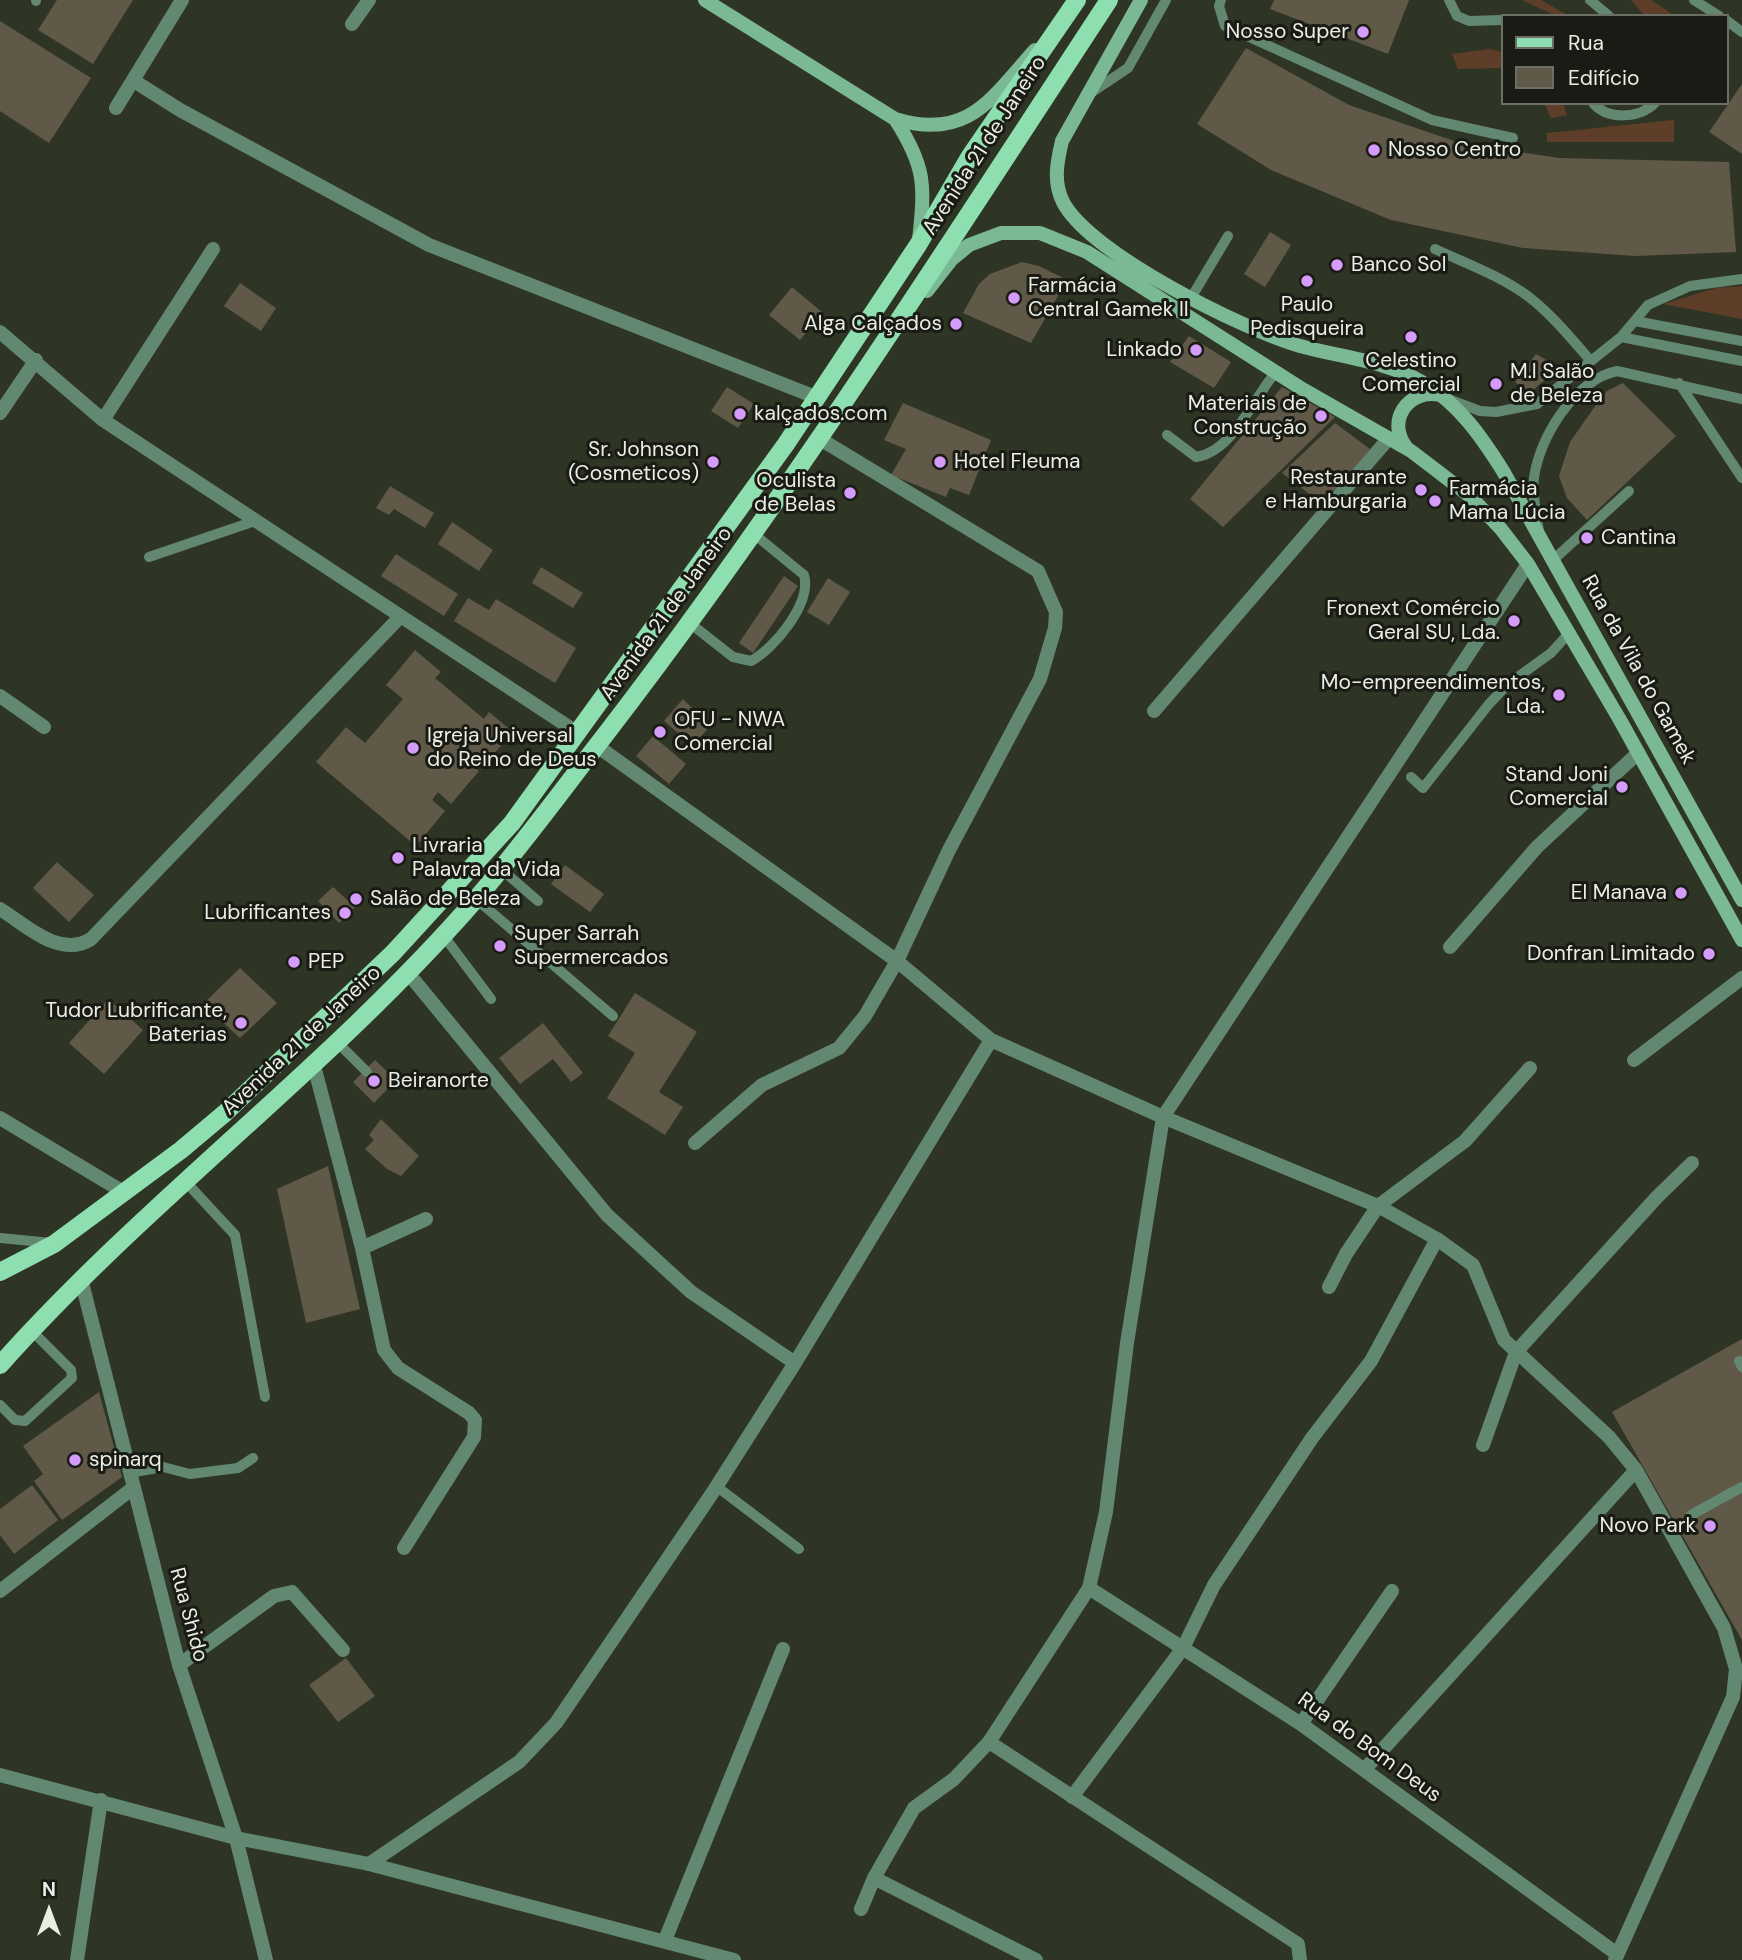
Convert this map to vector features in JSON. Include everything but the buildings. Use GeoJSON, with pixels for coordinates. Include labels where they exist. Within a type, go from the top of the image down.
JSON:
{"type":"FeatureCollection","features":[{"type":"Feature","properties":{"kind":"main road"},"geometry":{"type":"LineString","coordinates":[[705,0],[895,119],[919,126],[943,127],[960,121],[990,99],[1074,5]]}},
{"type":"Feature","properties":{"kind":"main road","name":"Avenida 21 de Janeiro"},"geometry":{"type":"LineString","coordinates":[[0,1365],[43,1316],[81,1279],[408,973],[501,869],[691,624],[754,534],[820,439],[1109,0]]}},
{"type":"Feature","properties":{"kind":"main road","name":"Rua da Vila do Gamek"},"geometry":{"type":"LineString","coordinates":[[1141,0],[1084,97],[1062,141],[1056,165],[1057,186],[1063,202],[1093,238],[1191,298],[1284,341],[1408,375],[1446,398],[1479,433],[1553,560],[1742,900]]}},
{"type":"Feature","properties":{"kind":"main road","name":"Avenida 21 de Janeiro"},"geometry":{"type":"LineString","coordinates":[[0,1272],[54,1244],[125,1193],[225,1113],[393,953],[460,883],[512,823],[818,398],[918,245],[970,156],[1074,5]]}},
{"type":"Feature","properties":{"kind":"main road"},"geometry":{"type":"LineString","coordinates":[[895,119],[919,162],[925,193],[918,245]]}},
{"type":"Feature","properties":{"kind":"main road","name":"Rua da Vila do Gamek"},"geometry":{"type":"LineString","coordinates":[[878,351],[952,260],[985,237],[1023,231],[1040,233],[1087,252],[1276,372],[1411,451],[1471,497],[1501,529],[1528,564],[1638,752],[1742,940]]}},
{"type":"Feature","properties":{"kind":"main road"},"geometry":{"type":"LineString","coordinates":[[1411,451],[1403,443],[1398,428],[1403,408],[1411,400],[1425,394],[1446,398]]}},
{"type":"Feature","properties":{"kind":"main road"},"geometry":{"type":"LineString","coordinates":[[0,1283],[54,1244]]}},
{"type":"Feature","properties":{"kind":"main road"},"geometry":{"type":"LineString","coordinates":[[0,1352],[43,1316]]}},
{"type":"Feature","properties":{"kind":"street"},"geometry":{"type":"LineString","coordinates":[[116,108],[182,0]]}},
{"type":"Feature","properties":{"kind":"street"},"geometry":{"type":"LineString","coordinates":[[352,24],[369,0]]}},
{"type":"Feature","properties":{"kind":"street"},"geometry":{"type":"LineString","coordinates":[[134,81],[180,110],[429,245],[818,398]]}},
{"type":"Feature","properties":{"kind":"street"},"geometry":{"type":"LineString","coordinates":[[103,421],[213,249]]}},
{"type":"Feature","properties":{"kind":"street"},"geometry":{"type":"LineString","coordinates":[[0,332],[36,360],[103,421],[578,733]]}},
{"type":"Feature","properties":{"kind":"street"},"geometry":{"type":"LineString","coordinates":[[0,413],[36,360]]}},
{"type":"Feature","properties":{"kind":"street"},"geometry":{"type":"LineString","coordinates":[[1154,711],[1389,438]]}},
{"type":"Feature","properties":{"kind":"street"},"geometry":{"type":"LineString","coordinates":[[695,1143],[762,1085],[839,1048],[865,1016],[897,961],[949,850],[1040,679],[1055,628],[1056,612],[1038,571],[820,439]]}},
{"type":"Feature","properties":{"kind":"street"},"geometry":{"type":"LineString","coordinates":[[861,1909],[874,1878],[914,1808],[954,1779],[989,1742],[1089,1588],[1107,1512],[1127,1342],[1163,1117],[1528,564]]}},
{"type":"Feature","properties":{"kind":"street"},"geometry":{"type":"LineString","coordinates":[[0,909],[66,947],[80,946],[91,939],[400,617]]}},
{"type":"Feature","properties":{"kind":"street"},"geometry":{"type":"LineString","coordinates":[[0,696],[44,727]]}},
{"type":"Feature","properties":{"kind":"street"},"geometry":{"type":"LineString","coordinates":[[597,746],[897,961],[991,1040],[1163,1117],[1378,1206],[1437,1240],[1473,1265],[1504,1340],[1609,1437],[1636,1470],[1724,1628],[1735,1669],[1733,1697],[1616,1957]]}},
{"type":"Feature","properties":{"kind":"street"},"geometry":{"type":"LineString","coordinates":[[1450,947],[1537,847],[1638,752]]}},
{"type":"Feature","properties":{"kind":"street"},"geometry":{"type":"LineString","coordinates":[[408,973],[607,1215],[691,1292],[795,1363]]}},
{"type":"Feature","properties":{"kind":"street"},"geometry":{"type":"LineString","coordinates":[[1634,1060],[1742,978]]}},
{"type":"Feature","properties":{"kind":"street"},"geometry":{"type":"LineString","coordinates":[[369,1864],[519,1762],[556,1723],[716,1486],[795,1363],[991,1040]]}},
{"type":"Feature","properties":{"kind":"street"},"geometry":{"type":"LineString","coordinates":[[313,1062],[362,1248],[384,1350],[389,1360],[469,1413],[475,1420],[474,1437],[404,1548]]}},
{"type":"Feature","properties":{"kind":"street"},"geometry":{"type":"LineString","coordinates":[[1329,1287],[1346,1254],[1378,1206],[1465,1141],[1530,1069]]}},
{"type":"Feature","properties":{"kind":"street"},"geometry":{"type":"LineString","coordinates":[[0,1118],[125,1193]]}},
{"type":"Feature","properties":{"kind":"street"},"geometry":{"type":"LineString","coordinates":[[1483,1445],[1516,1352],[1657,1197],[1692,1163]]}},
{"type":"Feature","properties":{"kind":"street"},"geometry":{"type":"LineString","coordinates":[[362,1248],[425,1219]]}},
{"type":"Feature","properties":{"kind":"street"},"geometry":{"type":"LineString","coordinates":[[1072,1797],[1183,1648],[1214,1585],[1312,1438],[1371,1361],[1437,1240]]}},
{"type":"Feature","properties":{"kind":"street","name":"Rua Shido"},"geometry":{"type":"LineString","coordinates":[[81,1279],[179,1665],[236,1838],[266,1960]]}},
{"type":"Feature","properties":{"kind":"street"},"geometry":{"type":"LineString","coordinates":[[1364,1770],[1636,1470]]}},
{"type":"Feature","properties":{"kind":"street"},"geometry":{"type":"LineString","coordinates":[[0,1591],[131,1480]]}},
{"type":"Feature","properties":{"kind":"street","name":"Rua do Bom Deus"},"geometry":{"type":"LineString","coordinates":[[1089,1588],[1301,1724],[1616,1957]]}},
{"type":"Feature","properties":{"kind":"street"},"geometry":{"type":"LineString","coordinates":[[1301,1724],[1392,1591]]}},
{"type":"Feature","properties":{"kind":"street"},"geometry":{"type":"LineString","coordinates":[[179,1665],[274,1596],[292,1592],[302,1600],[343,1650]]}},
{"type":"Feature","properties":{"kind":"street"},"geometry":{"type":"LineString","coordinates":[[664,1940],[783,1649]]}},
{"type":"Feature","properties":{"kind":"street"},"geometry":{"type":"LineString","coordinates":[[989,1742],[1298,1944],[1300,1960]]}},
{"type":"Feature","properties":{"kind":"street"},"geometry":{"type":"LineString","coordinates":[[0,1775],[102,1800],[236,1838],[369,1864],[734,1960]]}},
{"type":"Feature","properties":{"kind":"street"},"geometry":{"type":"LineString","coordinates":[[76,1960],[102,1800]]}},
{"type":"Feature","properties":{"kind":"street"},"geometry":{"type":"LineString","coordinates":[[874,1878],[1037,1960]]}},
{"type":"Feature","properties":{"kind":"lane"},"geometry":{"type":"LineString","coordinates":[[1084,97],[1128,68],[1166,0]]}},
{"type":"Feature","properties":{"kind":"lane"},"geometry":{"type":"LineString","coordinates":[[1221,0],[1220,16],[1225,26],[1432,120],[1513,138]]}},
{"type":"Feature","properties":{"kind":"lane"},"geometry":{"type":"LineString","coordinates":[[1449,0],[1457,16],[1469,21],[1500,20]]}},
{"type":"Feature","properties":{"kind":"lane"},"geometry":{"type":"LineString","coordinates":[[1590,0],[1607,14]]}},
{"type":"Feature","properties":{"kind":"lane"},"geometry":{"type":"LineString","coordinates":[[1694,0],[1716,14]]}},
{"type":"Feature","properties":{"kind":"lane"},"geometry":{"type":"LineString","coordinates":[[1595,105],[1601,113],[1612,116],[1646,110],[1652,105]]}},
{"type":"Feature","properties":{"kind":"lane"},"geometry":{"type":"LineString","coordinates":[[1191,298],[1228,236]]}},
{"type":"Feature","properties":{"kind":"lane"},"geometry":{"type":"LineString","coordinates":[[1435,250],[1497,278],[1528,296],[1553,318],[1590,360]]}},
{"type":"Feature","properties":{"kind":"lane"},"geometry":{"type":"LineString","coordinates":[[1446,398],[1480,411],[1513,411],[1537,404],[1621,337],[1648,306],[1690,286],[1742,279]]}},
{"type":"Feature","properties":{"kind":"lane"},"geometry":{"type":"LineString","coordinates":[[1635,321],[1742,341]]}},
{"type":"Feature","properties":{"kind":"lane"},"geometry":{"type":"LineString","coordinates":[[1621,337],[1742,361]]}},
{"type":"Feature","properties":{"kind":"lane"},"geometry":{"type":"LineString","coordinates":[[1540,537],[1534,480],[1537,464],[1552,430],[1586,384],[1600,374],[1617,371],[1742,398]]}},
{"type":"Feature","properties":{"kind":"lane"},"geometry":{"type":"LineString","coordinates":[[1167,435],[1196,457],[1211,454],[1234,431],[1276,372]]}},
{"type":"Feature","properties":{"kind":"lane"},"geometry":{"type":"LineString","coordinates":[[1679,383],[1742,478]]}},
{"type":"Feature","properties":{"kind":"lane"},"geometry":{"type":"LineString","coordinates":[[1553,560],[1629,491]]}},
{"type":"Feature","properties":{"kind":"lane"},"geometry":{"type":"LineString","coordinates":[[149,557],[255,521]]}},
{"type":"Feature","properties":{"kind":"lane"},"geometry":{"type":"LineString","coordinates":[[691,624],[733,657],[751,661],[763,655],[790,620],[803,600],[806,587],[804,575],[754,534]]}},
{"type":"Feature","properties":{"kind":"lane"},"geometry":{"type":"LineString","coordinates":[[1411,777],[1423,788],[1489,704],[1508,684],[1551,653],[1569,633]]}},
{"type":"Feature","properties":{"kind":"lane"},"geometry":{"type":"LineString","coordinates":[[501,869],[538,901]]}},
{"type":"Feature","properties":{"kind":"lane"},"geometry":{"type":"LineString","coordinates":[[476,899],[613,1016]]}},
{"type":"Feature","properties":{"kind":"lane"},"geometry":{"type":"LineString","coordinates":[[443,935],[491,999]]}},
{"type":"Feature","properties":{"kind":"lane"},"geometry":{"type":"LineString","coordinates":[[336,1041],[367,1072]]}},
{"type":"Feature","properties":{"kind":"lane"},"geometry":{"type":"LineString","coordinates":[[185,1181],[235,1235],[265,1397]]}},
{"type":"Feature","properties":{"kind":"lane"},"geometry":{"type":"LineString","coordinates":[[0,1238],[54,1244]]}},
{"type":"Feature","properties":{"kind":"lane"},"geometry":{"type":"LineString","coordinates":[[0,1405],[15,1420],[25,1422],[72,1378],[71,1370],[31,1330]]}},
{"type":"Feature","properties":{"kind":"lane"},"geometry":{"type":"LineString","coordinates":[[131,1480],[163,1467],[190,1474],[238,1468],[253,1458]]}},
{"type":"Feature","properties":{"kind":"lane"},"geometry":{"type":"LineString","coordinates":[[716,1486],[799,1549]]}},
{"type":"Feature","properties":{"kind":"lane"},"geometry":{"type":"LineString","coordinates":[[1691,1515],[1742,1488]]}},
{"type":"Feature","properties":{"kind":"shaded area"},"geometry":{"type":"Polygon","coordinates":[[[1522,0],[1541,0],[1566,14],[1552,14],[1522,0]]]}},
{"type":"Feature","properties":{"kind":"shaded area"},"geometry":{"type":"Polygon","coordinates":[[[1631,0],[1651,0],[1672,14],[1643,14],[1631,0]]]}},
{"type":"Feature","properties":{"kind":"shaded area"},"geometry":{"type":"Polygon","coordinates":[[[1490,49],[1500,52],[1500,68],[1458,69],[1452,54],[1490,49]]]}},
{"type":"Feature","properties":{"kind":"shaded area"},"geometry":{"type":"Polygon","coordinates":[[[1545,105],[1564,105],[1567,115],[1551,118],[1545,105]]]}},
{"type":"Feature","properties":{"kind":"shaded area"},"geometry":{"type":"Polygon","coordinates":[[[1674,120],[1674,142],[1547,142],[1547,133],[1674,120]]]}},
{"type":"Feature","properties":{"kind":"shaded area"},"geometry":{"type":"Polygon","coordinates":[[[1742,286],[1742,319],[1663,304],[1716,288],[1742,286]]]}},
{"type":"Feature","properties":{"kind":"place","name":"Nosso Super"},"geometry":{"type":"Point","coordinates":[1363,32]}},
{"type":"Feature","properties":{"kind":"place","name":"Nosso Centro"},"geometry":{"type":"Point","coordinates":[1374,150]}},
{"type":"Feature","properties":{"kind":"place","name":"Banco Sol"},"geometry":{"type":"Point","coordinates":[1337,265]}},
{"type":"Feature","properties":{"kind":"place","name":"Paulo Pedisqueira"},"geometry":{"type":"Point","coordinates":[1307,281]}},
{"type":"Feature","properties":{"kind":"place","name":"Farmácia Central Gamek II"},"geometry":{"type":"Point","coordinates":[1014,298]}},
{"type":"Feature","properties":{"kind":"place","name":"Alga Calçados"},"geometry":{"type":"Point","coordinates":[956,324]}},
{"type":"Feature","properties":{"kind":"place","name":"Celestino Comercial"},"geometry":{"type":"Point","coordinates":[1411,337]}},
{"type":"Feature","properties":{"kind":"place","name":"Linkado"},"geometry":{"type":"Point","coordinates":[1196,350]}},
{"type":"Feature","properties":{"kind":"place","name":"M.I Salão de Beleza"},"geometry":{"type":"Point","coordinates":[1496,384]}},
{"type":"Feature","properties":{"kind":"place","name":"kalçados.com"},"geometry":{"type":"Point","coordinates":[740,414]}},
{"type":"Feature","properties":{"kind":"place","name":"Materiais de Construção"},"geometry":{"type":"Point","coordinates":[1321,416]}},
{"type":"Feature","properties":{"kind":"place","name":"Sr. Johnson (Cosmeticos)"},"geometry":{"type":"Point","coordinates":[713,462]}},
{"type":"Feature","properties":{"kind":"place","name":"Hotel Fleuma"},"geometry":{"type":"Point","coordinates":[940,462]}},
{"type":"Feature","properties":{"kind":"place","name":"Restaurante e Hamburgaria"},"geometry":{"type":"Point","coordinates":[1421,490]}},
{"type":"Feature","properties":{"kind":"place","name":"Oculista de Belas"},"geometry":{"type":"Point","coordinates":[850,493]}},
{"type":"Feature","properties":{"kind":"place","name":"Farmácia Mama Lúcia"},"geometry":{"type":"Point","coordinates":[1435,501]}},
{"type":"Feature","properties":{"kind":"place","name":"Cantina"},"geometry":{"type":"Point","coordinates":[1587,538]}},
{"type":"Feature","properties":{"kind":"place","name":"Fronext Comércio Geral SU, Lda."},"geometry":{"type":"Point","coordinates":[1514,621]}},
{"type":"Feature","properties":{"kind":"place","name":"Mo-empreendimentos, Lda."},"geometry":{"type":"Point","coordinates":[1559,695]}},
{"type":"Feature","properties":{"kind":"place","name":"OFU - NWA Comercial"},"geometry":{"type":"Point","coordinates":[660,732]}},
{"type":"Feature","properties":{"kind":"place","name":"Igreja Universal do Reino de Deus"},"geometry":{"type":"Point","coordinates":[413,748]}},
{"type":"Feature","properties":{"kind":"place","name":"Stand Joni Comercial"},"geometry":{"type":"Point","coordinates":[1622,787]}},
{"type":"Feature","properties":{"kind":"place","name":"Livraria Palavra da Vida"},"geometry":{"type":"Point","coordinates":[398,858]}},
{"type":"Feature","properties":{"kind":"place","name":"El Manava"},"geometry":{"type":"Point","coordinates":[1681,893]}},
{"type":"Feature","properties":{"kind":"place","name":"Salão de Beleza"},"geometry":{"type":"Point","coordinates":[356,899]}},
{"type":"Feature","properties":{"kind":"place","name":"Lubrificantes"},"geometry":{"type":"Point","coordinates":[345,913]}},
{"type":"Feature","properties":{"kind":"place","name":"Super Sarrah Supermercados"},"geometry":{"type":"Point","coordinates":[500,946]}},
{"type":"Feature","properties":{"kind":"place","name":"Donfran Limitado"},"geometry":{"type":"Point","coordinates":[1709,954]}},
{"type":"Feature","properties":{"kind":"place","name":"PEP"},"geometry":{"type":"Point","coordinates":[294,962]}},
{"type":"Feature","properties":{"kind":"place","name":"Tudor Lubrificante, Baterias"},"geometry":{"type":"Point","coordinates":[241,1023]}},
{"type":"Feature","properties":{"kind":"place","name":"Beiranorte"},"geometry":{"type":"Point","coordinates":[374,1081]}},
{"type":"Feature","properties":{"kind":"place","name":"spinarq"},"geometry":{"type":"Point","coordinates":[75,1460]}},
{"type":"Feature","properties":{"kind":"place","name":"Novo Park"},"geometry":{"type":"Point","coordinates":[1710,1526]}}]}
